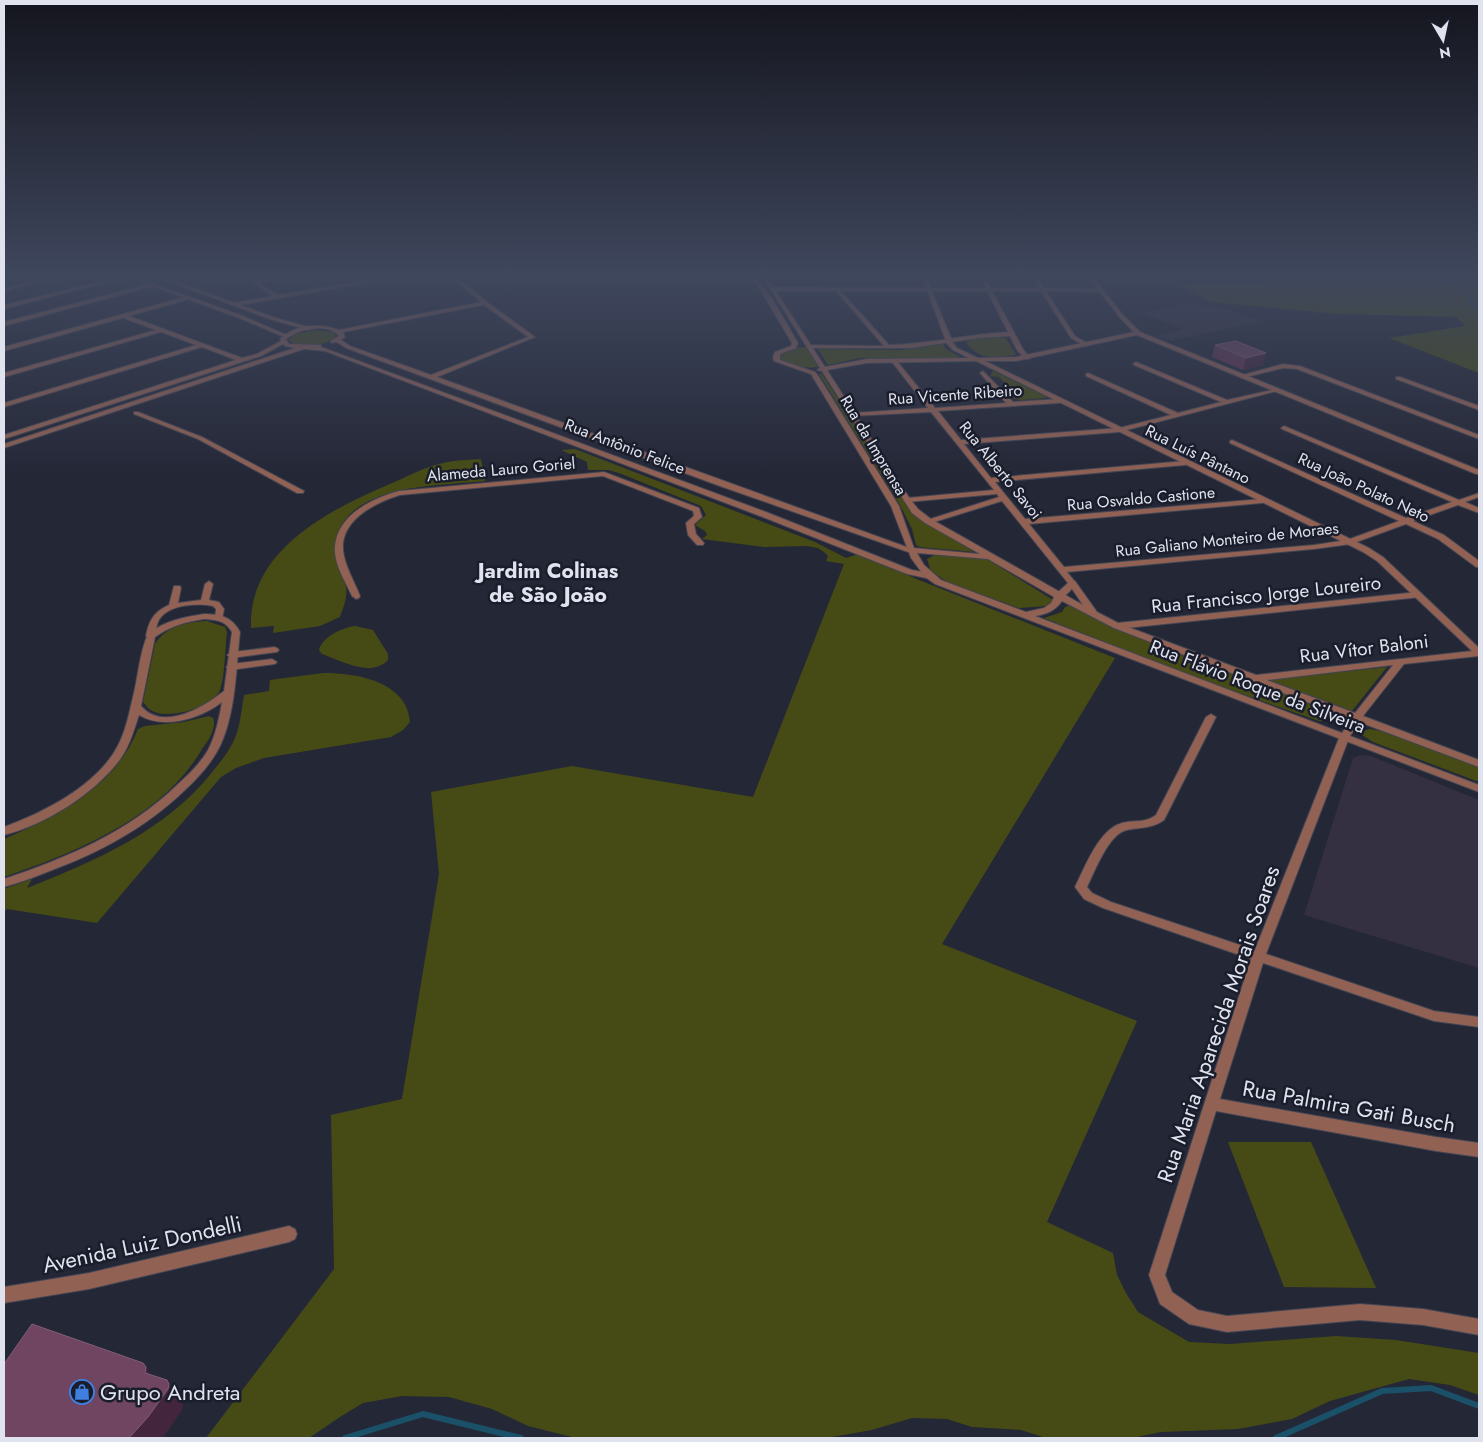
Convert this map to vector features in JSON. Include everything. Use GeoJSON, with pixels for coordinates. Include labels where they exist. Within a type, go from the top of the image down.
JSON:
{"type":"FeatureCollection","features":[{"type":"Feature","properties":{"kind":"street"},"geometry":{"type":"LineString","coordinates":[[4,349],[32,341]]}},
{"type":"Feature","properties":{"kind":"street"},"geometry":{"type":"LineString","coordinates":[[4,375],[122,341]]}},
{"type":"Feature","properties":{"kind":"street"},"geometry":{"type":"LineString","coordinates":[[189,341],[241,360]]}},
{"type":"Feature","properties":{"kind":"street"},"geometry":{"type":"LineString","coordinates":[[4,437],[259,355],[281,341]]}},
{"type":"Feature","properties":{"kind":"street"},"geometry":{"type":"LineString","coordinates":[[288,341],[294,346],[303,347],[333,341]]}},
{"type":"Feature","properties":{"kind":"street","name":"Rua Antônio Felice"},"geometry":{"type":"LineString","coordinates":[[340,341],[348,346],[720,483],[911,550],[992,558]]}},
{"type":"Feature","properties":{"kind":"street"},"geometry":{"type":"LineString","coordinates":[[432,377],[521,341]]}},
{"type":"Feature","properties":{"kind":"street"},"geometry":{"type":"LineString","coordinates":[[794,341],[794,347],[926,345],[942,341]]}},
{"type":"Feature","properties":{"kind":"street","name":"Rua da Imprensa"},"geometry":{"type":"LineString","coordinates":[[806,341],[915,511],[928,521],[1059,596]]}},
{"type":"Feature","properties":{"kind":"street"},"geometry":{"type":"LineString","coordinates":[[882,341],[886,346]]}},
{"type":"Feature","properties":{"kind":"street","name":"Rua Luís Pântano"},"geometry":{"type":"LineString","coordinates":[[949,341],[955,349],[976,360],[1380,559],[1479,653]]}},
{"type":"Feature","properties":{"kind":"street"},"geometry":{"type":"LineString","coordinates":[[1016,341],[1027,358]]}},
{"type":"Feature","properties":{"kind":"street"},"geometry":{"type":"LineString","coordinates":[[1080,341],[1086,345]]}},
{"type":"Feature","properties":{"kind":"street"},"geometry":{"type":"LineString","coordinates":[[807,371],[824,370],[867,361],[1027,358],[1104,341]]}},
{"type":"Feature","properties":{"kind":"street"},"geometry":{"type":"LineString","coordinates":[[1156,341],[1479,472]]}},
{"type":"Feature","properties":{"kind":"street"},"geometry":{"type":"LineString","coordinates":[[4,405],[200,346]]}},
{"type":"Feature","properties":{"kind":"street","name":"Rua Antônio Felice"},"geometry":{"type":"LineString","coordinates":[[313,346],[326,349],[763,514],[910,572],[926,575]]}},
{"type":"Feature","properties":{"kind":"street"},"geometry":{"type":"LineString","coordinates":[[4,446],[303,347]]}},
{"type":"Feature","properties":{"kind":"street","name":"Rua da Imprensa"},"geometry":{"type":"LineString","coordinates":[[794,347],[777,354],[777,361],[813,373],[818,378],[895,506],[903,522],[911,550],[920,569],[926,575]]}},
{"type":"Feature","properties":{"kind":"street","name":"Rua Alberto Savoi"},"geometry":{"type":"LineString","coordinates":[[894,361],[1072,583],[1094,614]]}},
{"type":"Feature","properties":{"kind":"street"},"geometry":{"type":"LineString","coordinates":[[1136,364],[1226,402]]}},
{"type":"Feature","properties":{"kind":"street"},"geometry":{"type":"LineString","coordinates":[[1242,376],[1283,366],[1298,367],[1479,437]]}},
{"type":"Feature","properties":{"kind":"street"},"geometry":{"type":"LineString","coordinates":[[983,373],[1011,404]]}},
{"type":"Feature","properties":{"kind":"street"},"geometry":{"type":"LineString","coordinates":[[1088,375],[1177,415]]}},
{"type":"Feature","properties":{"kind":"street"},"geometry":{"type":"LineString","coordinates":[[1398,378],[1479,408]]}},
{"type":"Feature","properties":{"kind":"street"},"geometry":{"type":"LineString","coordinates":[[959,442],[1119,430],[1275,390]]}},
{"type":"Feature","properties":{"kind":"street","name":"Rua Vicente Ribeiro"},"geometry":{"type":"LineString","coordinates":[[853,414],[1059,401]]}},
{"type":"Feature","properties":{"kind":"street"},"geometry":{"type":"LineString","coordinates":[[136,413],[200,438],[300,491]]}},
{"type":"Feature","properties":{"kind":"street"},"geometry":{"type":"LineString","coordinates":[[1284,428],[1479,511]]}},
{"type":"Feature","properties":{"kind":"street","name":"Rua João Polato Neto"},"geometry":{"type":"LineString","coordinates":[[1232,442],[1441,537],[1479,565]]}},
{"type":"Feature","properties":{"kind":"street"},"geometry":{"type":"LineString","coordinates":[[989,480],[1185,463]]}},
{"type":"Feature","properties":{"kind":"street","name":"Alameda Lauro Goriel"},"geometry":{"type":"LineString","coordinates":[[356,596],[339,553],[342,537],[351,519],[362,507],[399,493],[604,474],[696,510],[699,514],[698,517],[690,523],[692,535],[700,543]]}},
{"type":"Feature","properties":{"kind":"street"},"geometry":{"type":"LineString","coordinates":[[907,500],[1001,495]]}},
{"type":"Feature","properties":{"kind":"street"},"geometry":{"type":"LineString","coordinates":[[928,521],[1001,495]]}},
{"type":"Feature","properties":{"kind":"street","name":"Rua Galiano Monteiro de Moraes"},"geometry":{"type":"LineString","coordinates":[[1061,570],[1314,547],[1348,542],[1479,496]]}},
{"type":"Feature","properties":{"kind":"street","name":"Rua Osvaldo Castione"},"geometry":{"type":"LineString","coordinates":[[1023,522],[1262,501]]}},
{"type":"Feature","properties":{"kind":"street"},"geometry":{"type":"LineString","coordinates":[[926,575],[938,582],[1025,615],[1049,610],[1055,606],[1059,596],[1072,583]]}},
{"type":"Feature","properties":{"kind":"street"},"geometry":{"type":"LineString","coordinates":[[205,601],[209,584]]}},
{"type":"Feature","properties":{"kind":"street"},"geometry":{"type":"LineString","coordinates":[[172,607],[177,588]]}},
{"type":"Feature","properties":{"kind":"street","name":"Rua Francisco Jorge Loureiro"},"geometry":{"type":"LineString","coordinates":[[1117,626],[1418,595]]}},
{"type":"Feature","properties":{"kind":"street","name":"Rua Flávio Roque da Silveira"},"geometry":{"type":"LineString","coordinates":[[1059,596],[1117,626],[1479,764]]}},
{"type":"Feature","properties":{"kind":"street"},"geometry":{"type":"LineString","coordinates":[[4,831],[51,810],[86,788],[110,765],[125,742],[154,620],[161,613],[172,607],[205,601],[216,604],[220,609],[219,618]]}},
{"type":"Feature","properties":{"kind":"street","name":"Rua Flávio Roque da Silveira"},"geometry":{"type":"LineString","coordinates":[[1025,615],[1479,789]]}},
{"type":"Feature","properties":{"kind":"street"},"geometry":{"type":"LineString","coordinates":[[4,884],[56,865],[100,845],[142,822],[176,794],[198,771],[215,745],[222,727],[236,632],[234,625],[229,620],[206,616],[179,621],[163,627],[151,636]]}},
{"type":"Feature","properties":{"kind":"street"},"geometry":{"type":"LineString","coordinates":[[232,655],[274,650]]}},
{"type":"Feature","properties":{"kind":"street","name":"Rua Vítor Baloni"},"geometry":{"type":"LineString","coordinates":[[1253,679],[1479,653]]}},
{"type":"Feature","properties":{"kind":"street"},"geometry":{"type":"LineString","coordinates":[[230,667],[272,662]]}},
{"type":"Feature","properties":{"kind":"street","name":"Rua Maria Aparecida Morais Soares"},"geometry":{"type":"LineString","coordinates":[[1401,662],[1357,718],[1344,738],[1259,955],[1157,1276],[1166,1298],[1195,1318],[1227,1324],[1360,1312],[1423,1317],[1479,1327]]}},
{"type":"Feature","properties":{"kind":"street"},"geometry":{"type":"LineString","coordinates":[[135,706],[144,715],[155,718],[185,716],[202,711],[227,693]]}},
{"type":"Feature","properties":{"kind":"street"},"geometry":{"type":"LineString","coordinates":[[1211,717],[1160,817],[1150,823],[1123,826],[1114,830],[1081,887],[1088,896],[1107,905],[1259,955],[1434,1016],[1479,1022]]}},
{"type":"Feature","properties":{"kind":"street","name":"Rua Palmira Gati Busch"},"geometry":{"type":"LineString","coordinates":[[1212,1104],[1479,1150]]}},
{"type":"Feature","properties":{"kind":"street","name":"Avenida Luiz Dondelli"},"geometry":{"type":"LineString","coordinates":[[4,1295],[89,1281],[289,1234]]}},
{"type":"Feature","properties":{"kind":"shaded area"},"geometry":{"type":"Polygon","coordinates":[[[1361,755],[1371,756],[1479,800],[1479,968],[1304,915],[1353,758],[1361,755]]]}},
{"type":"Feature","properties":{"kind":"green space"},"geometry":{"type":"Polygon","coordinates":[[[290,341],[329,341],[307,346],[290,341]]]}},
{"type":"Feature","properties":{"kind":"green space"},"geometry":{"type":"Polygon","coordinates":[[[1008,341],[1016,355],[994,357],[982,355],[976,353],[966,342],[1008,341]]]}},
{"type":"Feature","properties":{"kind":"green space"},"geometry":{"type":"Polygon","coordinates":[[[1397,341],[1479,341],[1479,373],[1397,341]]]}},
{"type":"Feature","properties":{"kind":"green space"},"geometry":{"type":"Polygon","coordinates":[[[943,344],[946,349],[962,358],[859,358],[828,365],[818,349],[901,350],[943,344]]]}},
{"type":"Feature","properties":{"kind":"green space"},"geometry":{"type":"Polygon","coordinates":[[[807,347],[819,367],[793,366],[780,358],[787,350],[807,347]]]}},
{"type":"Feature","properties":{"kind":"green space"},"geometry":{"type":"Polygon","coordinates":[[[993,371],[1047,398],[1021,400],[1011,398],[1016,395],[999,377],[990,376],[993,371]]]}},
{"type":"Feature","properties":{"kind":"green space"},"geometry":{"type":"Polygon","coordinates":[[[819,374],[822,374],[912,513],[974,552],[920,547],[916,545],[912,529],[900,505],[819,374]]]}},
{"type":"Feature","properties":{"kind":"green space"},"geometry":{"type":"Polygon","coordinates":[[[575,449],[815,542],[846,558],[859,554],[919,580],[1115,658],[942,944],[1137,1021],[1047,1222],[1113,1253],[1117,1275],[1138,1312],[1189,1342],[1230,1344],[1336,1336],[1396,1340],[1479,1353],[1479,1395],[1450,1385],[1409,1379],[1330,1401],[1292,1419],[1238,1429],[1161,1432],[1132,1438],[1046,1438],[1021,1430],[972,1427],[947,1419],[912,1418],[872,1430],[826,1438],[576,1438],[528,1426],[492,1409],[449,1397],[402,1396],[363,1403],[309,1438],[206,1438],[334,1269],[331,1115],[402,1099],[439,874],[431,792],[572,766],[753,797],[844,564],[826,561],[828,556],[824,552],[818,548],[807,546],[764,547],[702,539],[707,535],[705,531],[695,525],[706,515],[701,506],[619,473],[608,470],[588,470],[587,462],[561,450],[575,449]]]}},
{"type":"Feature","properties":{"kind":"green space"},"geometry":{"type":"Polygon","coordinates":[[[481,459],[485,481],[443,484],[395,492],[373,499],[354,510],[341,526],[335,547],[337,563],[345,582],[346,591],[340,617],[320,626],[273,633],[274,626],[251,628],[254,600],[263,576],[278,555],[296,536],[342,506],[420,471],[449,462],[481,459]]]}},
{"type":"Feature","properties":{"kind":"green space"},"geometry":{"type":"Polygon","coordinates":[[[935,555],[987,559],[1053,600],[1047,606],[1019,608],[947,582],[931,571],[927,559],[935,555]]]}},
{"type":"Feature","properties":{"kind":"green space"},"geometry":{"type":"Polygon","coordinates":[[[1070,605],[1113,627],[1335,714],[1326,721],[1319,721],[1193,677],[1044,618],[1062,612],[1065,607],[1070,605]]]}},
{"type":"Feature","properties":{"kind":"green space"},"geometry":{"type":"Polygon","coordinates":[[[207,621],[225,627],[227,632],[224,670],[220,690],[210,702],[192,710],[165,714],[151,710],[143,702],[155,644],[171,629],[192,622],[207,621]]]}},
{"type":"Feature","properties":{"kind":"green space"},"geometry":{"type":"Polygon","coordinates":[[[355,626],[373,630],[388,654],[388,660],[373,668],[365,668],[347,664],[322,654],[319,650],[324,641],[339,631],[355,626]]]}},
{"type":"Feature","properties":{"kind":"green space"},"geometry":{"type":"Polygon","coordinates":[[[1387,667],[1352,711],[1268,680],[1387,667]]]}},
{"type":"Feature","properties":{"kind":"green space"},"geometry":{"type":"Polygon","coordinates":[[[336,673],[364,678],[390,688],[400,697],[407,708],[410,722],[403,730],[391,737],[264,758],[236,768],[221,777],[97,923],[7,909],[4,912],[4,889],[32,879],[27,888],[78,867],[128,842],[174,811],[213,771],[228,751],[234,741],[239,725],[244,695],[269,691],[270,680],[336,673]]]}},
{"type":"Feature","properties":{"kind":"green space"},"geometry":{"type":"Polygon","coordinates":[[[209,716],[213,718],[214,722],[211,734],[185,773],[164,795],[115,830],[88,844],[4,877],[4,839],[44,820],[83,797],[115,767],[128,749],[138,729],[145,726],[184,722],[209,716]]]}},
{"type":"Feature","properties":{"kind":"green space"},"geometry":{"type":"Polygon","coordinates":[[[1370,729],[1392,733],[1479,767],[1479,782],[1373,742],[1362,735],[1363,731],[1370,729]]]}},
{"type":"Feature","properties":{"kind":"green space"},"geometry":{"type":"Polygon","coordinates":[[[1228,1142],[1311,1142],[1376,1288],[1284,1287],[1228,1142]]]}},
{"type":"Feature","properties":{"kind":"building"},"geometry":{"type":"Polygon","coordinates":[[[1237,341],[1266,353],[1246,358],[1215,345],[1237,341]]]}},
{"type":"Feature","properties":{"kind":"building","name":"Grupo Andreta"},"geometry":{"type":"Polygon","coordinates":[[[32,1324],[143,1363],[146,1367],[145,1373],[167,1380],[169,1384],[168,1389],[148,1417],[129,1438],[4,1438],[4,1364],[32,1324]]]}},
{"type":"Feature","properties":{"kind":"waterway"},"geometry":{"type":"LineString","coordinates":[[1276,1438],[1382,1391],[1431,1388],[1479,1406]]}},
{"type":"Feature","properties":{"kind":"waterway"},"geometry":{"type":"LineString","coordinates":[[345,1438],[423,1414],[521,1438]]}},
{"type":"Feature","properties":{"kind":"place","name":"Grupo Andreta"},"geometry":{"type":"Point","coordinates":[82,1392]}},
{"type":"Feature","properties":{"kind":"district","name":"Jardim Colinas de São João"},"geometry":{"type":"Point","coordinates":[548,583]}}]}
